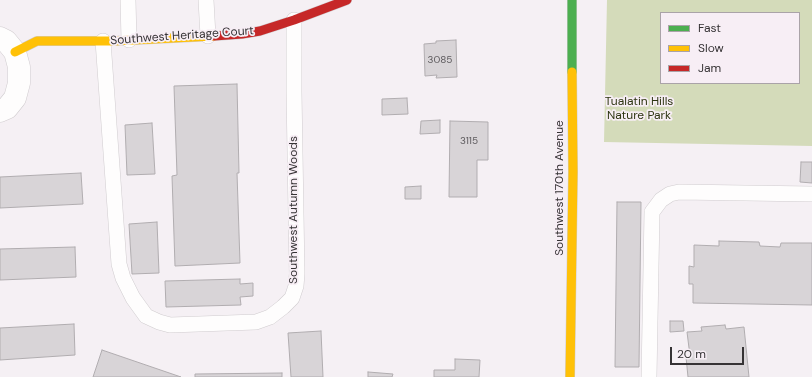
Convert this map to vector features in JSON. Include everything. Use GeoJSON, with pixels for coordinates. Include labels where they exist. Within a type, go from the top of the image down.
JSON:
{"type":"FeatureCollection","features":[{"type":"Feature","properties":{"kind":"main road","name":"Southwest Heritage Court"},"geometry":{"type":"LineString","coordinates":[[7,45],[37,41],[130,40],[248,33],[260,31],[294,20],[347,0]]}},
{"type":"Feature","properties":{"kind":"main road","name":"Southwest 170th Avenue"},"geometry":{"type":"LineString","coordinates":[[570,377],[573,172],[572,0]]}},
{"type":"Feature","properties":{"kind":"street","name":"Southwest Heritage Court"},"geometry":{"type":"LineString","coordinates":[[0,112],[7,108],[15,98],[20,83],[19,67],[7,45]]}},
{"type":"Feature","properties":{"kind":"lane"},"geometry":{"type":"LineString","coordinates":[[128,0],[130,40]]}},
{"type":"Feature","properties":{"kind":"lane"},"geometry":{"type":"LineString","coordinates":[[206,0],[208,36]]}},
{"type":"Feature","properties":{"kind":"lane","name":"Southwest Autumn Woods"},"geometry":{"type":"LineString","coordinates":[[103,41],[119,264],[123,278],[133,298],[146,316],[170,326],[256,322],[270,316],[283,307],[292,298],[296,286],[294,20]]}},
{"type":"Feature","properties":{"kind":"lane"},"geometry":{"type":"LineString","coordinates":[[649,377],[652,212],[661,200],[670,194],[679,192],[812,194]]}},
{"type":"Feature","properties":{"kind":"green space","name":"Tualatin Hills Nature Park"},"geometry":{"type":"Polygon","coordinates":[[[607,0],[812,0],[812,146],[604,142],[607,0]]]}},
{"type":"Feature","properties":{"kind":"building"},"geometry":{"type":"Polygon","coordinates":[[[456,40],[457,77],[436,78],[437,75],[425,76],[424,44],[436,43],[436,41],[456,40]]]}},
{"type":"Feature","properties":{"kind":"building"},"geometry":{"type":"Polygon","coordinates":[[[237,84],[239,173],[237,173],[240,263],[175,266],[172,176],[177,175],[174,86],[237,84]]]}},
{"type":"Feature","properties":{"kind":"building"},"geometry":{"type":"Polygon","coordinates":[[[407,98],[408,114],[382,115],[382,99],[407,98]]]}},
{"type":"Feature","properties":{"kind":"building"},"geometry":{"type":"Polygon","coordinates":[[[440,120],[440,133],[420,134],[421,121],[440,120]]]}},
{"type":"Feature","properties":{"kind":"building"},"geometry":{"type":"Polygon","coordinates":[[[450,121],[488,122],[488,160],[477,160],[477,197],[449,197],[450,121]]]}},
{"type":"Feature","properties":{"kind":"building"},"geometry":{"type":"Polygon","coordinates":[[[152,123],[155,174],[127,175],[125,125],[152,123]]]}},
{"type":"Feature","properties":{"kind":"building"},"geometry":{"type":"Polygon","coordinates":[[[801,162],[812,162],[812,183],[800,182],[801,162]]]}},
{"type":"Feature","properties":{"kind":"building"},"geometry":{"type":"Polygon","coordinates":[[[81,173],[83,204],[0,208],[0,177],[81,173]]]}},
{"type":"Feature","properties":{"kind":"building"},"geometry":{"type":"Polygon","coordinates":[[[421,186],[421,199],[405,199],[405,187],[421,186]]]}},
{"type":"Feature","properties":{"kind":"building"},"geometry":{"type":"Polygon","coordinates":[[[617,202],[641,202],[639,367],[615,367],[617,202]]]}},
{"type":"Feature","properties":{"kind":"building"},"geometry":{"type":"Polygon","coordinates":[[[157,222],[159,273],[132,274],[129,224],[157,222]]]}},
{"type":"Feature","properties":{"kind":"building"},"geometry":{"type":"Polygon","coordinates":[[[719,241],[759,242],[760,246],[780,247],[781,243],[812,243],[812,305],[693,303],[693,284],[689,284],[689,266],[694,267],[694,245],[719,246],[719,241]]]}},
{"type":"Feature","properties":{"kind":"building"},"geometry":{"type":"Polygon","coordinates":[[[75,247],[76,277],[0,280],[0,249],[75,247]]]}},
{"type":"Feature","properties":{"kind":"building"},"geometry":{"type":"Polygon","coordinates":[[[240,279],[240,284],[253,283],[253,296],[240,297],[241,305],[166,307],[165,281],[240,279]]]}},
{"type":"Feature","properties":{"kind":"building"},"geometry":{"type":"Polygon","coordinates":[[[670,321],[683,321],[684,331],[670,332],[670,321]]]}},
{"type":"Feature","properties":{"kind":"building"},"geometry":{"type":"Polygon","coordinates":[[[74,324],[75,355],[0,360],[0,328],[74,324]]]}},
{"type":"Feature","properties":{"kind":"building"},"geometry":{"type":"Polygon","coordinates":[[[725,325],[726,329],[744,327],[749,377],[688,377],[686,357],[690,356],[687,332],[702,331],[701,327],[725,325]]]}},
{"type":"Feature","properties":{"kind":"building"},"geometry":{"type":"Polygon","coordinates":[[[321,331],[323,377],[291,377],[288,333],[321,331]]]}},
{"type":"Feature","properties":{"kind":"building"},"geometry":{"type":"Polygon","coordinates":[[[102,350],[181,377],[93,377],[102,350]]]}},
{"type":"Feature","properties":{"kind":"building"},"geometry":{"type":"Polygon","coordinates":[[[455,359],[480,360],[479,377],[434,377],[434,370],[455,370],[455,359]]]}},
{"type":"Feature","properties":{"kind":"building"},"geometry":{"type":"Polygon","coordinates":[[[368,372],[393,374],[392,377],[368,377],[368,372]]]}},
{"type":"Feature","properties":{"kind":"building"},"geometry":{"type":"Polygon","coordinates":[[[282,373],[282,377],[195,377],[195,374],[282,373]]]}},
{"type":"Feature","properties":{"kind":"traffic: fast"},"geometry":{"type":"LineString","coordinates":[[572,0],[572,72]]}},
{"type":"Feature","properties":{"kind":"traffic: slow"},"geometry":{"type":"LineString","coordinates":[[15,52],[37,41],[113,41],[214,36]]}},
{"type":"Feature","properties":{"kind":"traffic: slow"},"geometry":{"type":"LineString","coordinates":[[570,377],[573,172],[572,72]]}},
{"type":"Feature","properties":{"kind":"traffic: jam"},"geometry":{"type":"LineString","coordinates":[[214,36],[260,31],[347,0]]}}]}
